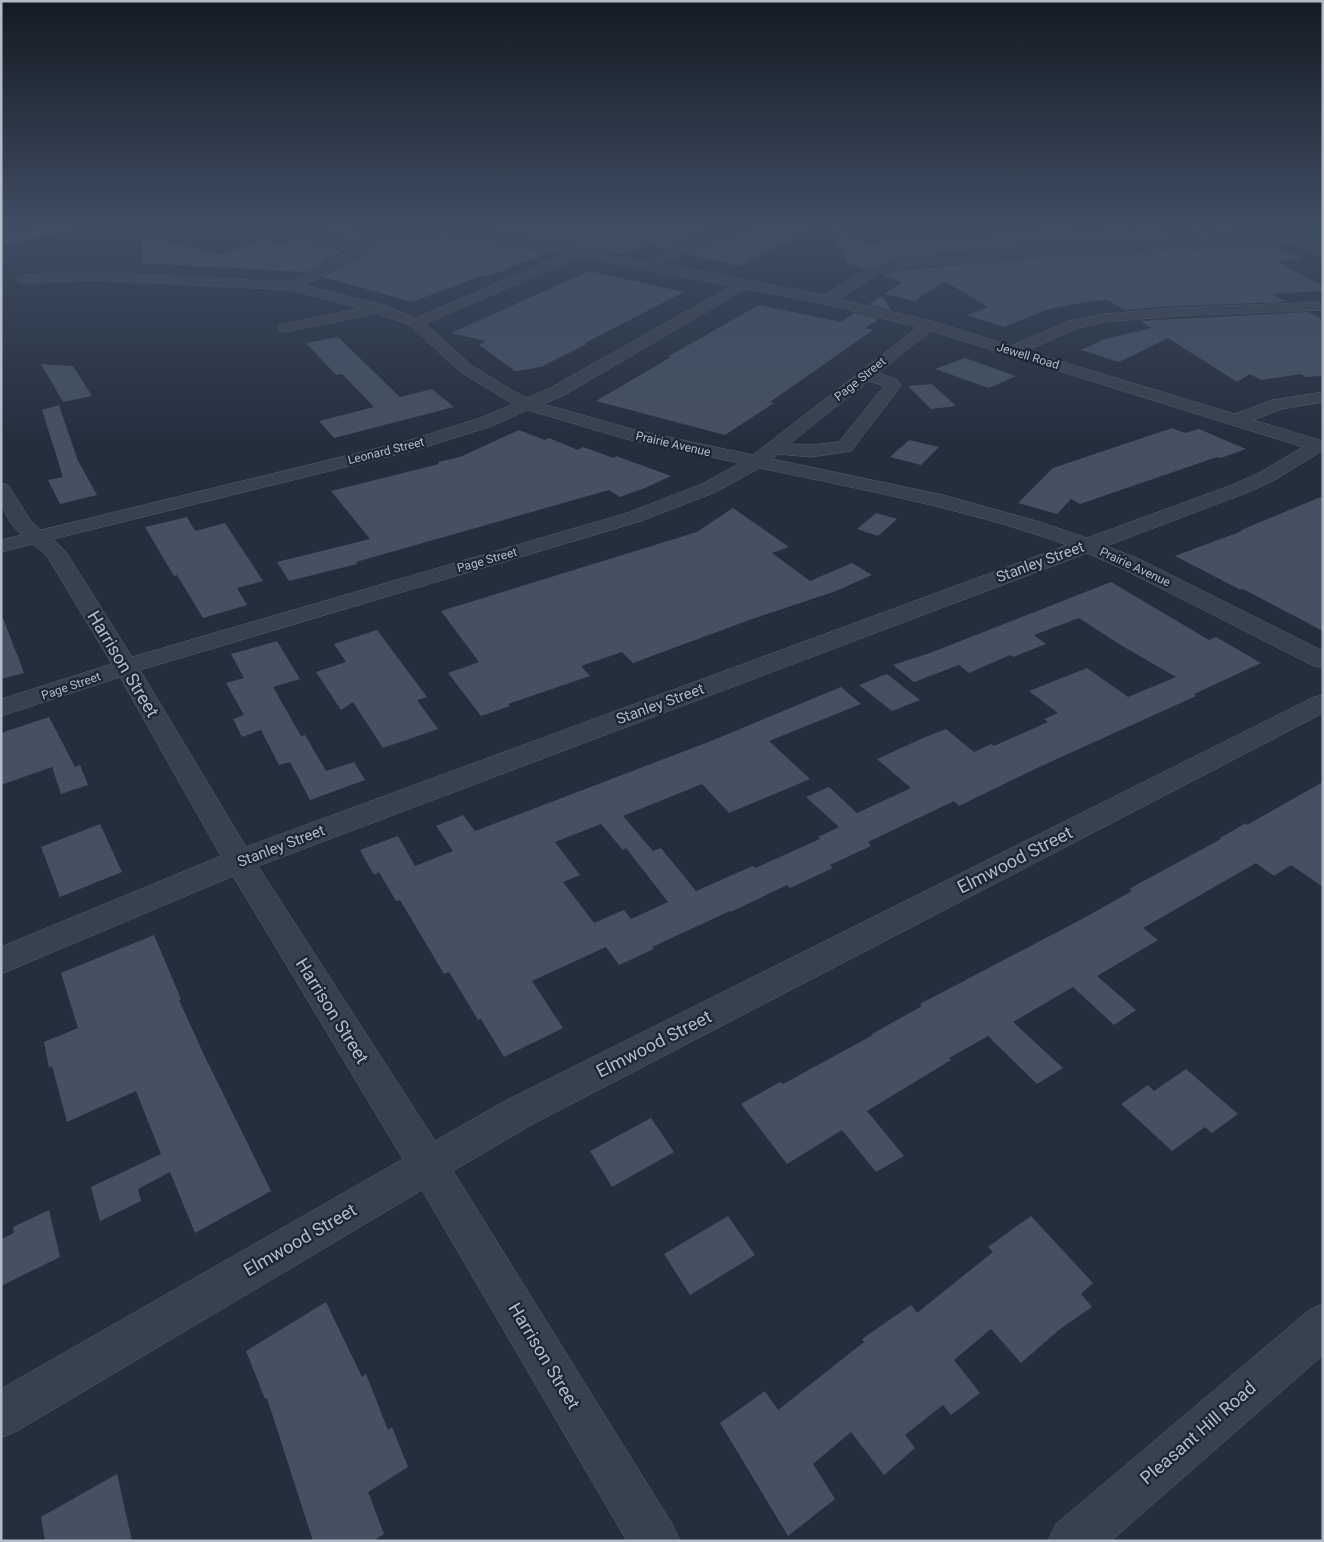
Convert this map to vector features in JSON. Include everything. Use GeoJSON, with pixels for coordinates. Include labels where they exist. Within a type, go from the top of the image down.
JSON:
{"type":"FeatureCollection","features":[{"type":"Feature","properties":{"kind":"street","name":"Prairie Avenue"},"geometry":{"type":"LineString","coordinates":[[334,297],[378,308],[416,323],[465,368],[502,392],[528,405],[624,433],[936,499],[1033,526],[1131,564],[1323,661]]}},
{"type":"Feature","properties":{"kind":"street"},"geometry":{"type":"LineString","coordinates":[[416,323],[476,297]]}},
{"type":"Feature","properties":{"kind":"street","name":"Leonard Street"},"geometry":{"type":"LineString","coordinates":[[1,546],[413,444],[486,422],[558,391],[722,297]]}},
{"type":"Feature","properties":{"kind":"street","name":"Jewell Road"},"geometry":{"type":"LineString","coordinates":[[809,297],[930,325],[1320,446]]}},
{"type":"Feature","properties":{"kind":"street"},"geometry":{"type":"LineString","coordinates":[[826,300],[831,297]]}},
{"type":"Feature","properties":{"kind":"street"},"geometry":{"type":"LineString","coordinates":[[1013,351],[1074,324],[1099,319],[1174,312],[1323,306]]}},
{"type":"Feature","properties":{"kind":"street"},"geometry":{"type":"LineString","coordinates":[[285,328],[378,308]]}},
{"type":"Feature","properties":{"kind":"street","name":"Page Street"},"geometry":{"type":"LineString","coordinates":[[1,708],[126,667],[634,517],[708,488],[756,462],[930,325]]}},
{"type":"Feature","properties":{"kind":"street"},"geometry":{"type":"LineString","coordinates":[[774,448],[811,451],[845,447],[894,386],[891,383],[866,374]]}},
{"type":"Feature","properties":{"kind":"street"},"geometry":{"type":"LineString","coordinates":[[1237,420],[1278,404],[1323,398]]}},
{"type":"Feature","properties":{"kind":"street","name":"Stanley Street"},"geometry":{"type":"LineString","coordinates":[[1,961],[239,861],[1239,489],[1320,446]]}},
{"type":"Feature","properties":{"kind":"street","name":"Harrison Street"},"geometry":{"type":"LineString","coordinates":[[1,489],[23,525],[55,552],[126,667],[239,861],[428,1165],[655,1541]]}},
{"type":"Feature","properties":{"kind":"street","name":"Elmwood Street"},"geometry":{"type":"LineString","coordinates":[[1,1415],[518,1114],[1323,703]]}},
{"type":"Feature","properties":{"kind":"street","name":"Pleasant Hill Road"},"geometry":{"type":"LineString","coordinates":[[1073,1541],[1323,1326]]}},
{"type":"Feature","properties":{"kind":"building"},"geometry":{"type":"Polygon","coordinates":[[[394,297],[425,297],[412,302],[394,297]]]}},
{"type":"Feature","properties":{"kind":"building"},"geometry":{"type":"Polygon","coordinates":[[[531,297],[674,297],[541,367],[530,369],[515,371],[479,345],[486,341],[451,333],[531,297]]]}},
{"type":"Feature","properties":{"kind":"building"},"geometry":{"type":"Polygon","coordinates":[[[883,297],[891,310],[869,304],[883,297]]]}},
{"type":"Feature","properties":{"kind":"building"},"geometry":{"type":"Polygon","coordinates":[[[897,297],[921,297],[915,301],[897,297]]]}},
{"type":"Feature","properties":{"kind":"building"},"geometry":{"type":"Polygon","coordinates":[[[971,297],[1278,297],[1287,302],[1174,306],[1124,310],[1108,300],[1085,302],[1046,310],[1004,327],[967,315],[988,307],[971,297]]]}},
{"type":"Feature","properties":{"kind":"building"},"geometry":{"type":"Polygon","coordinates":[[[759,305],[841,322],[855,313],[879,319],[865,328],[873,330],[770,402],[774,403],[725,435],[596,401],[671,357],[669,356],[759,305]]]}},
{"type":"Feature","properties":{"kind":"building"},"geometry":{"type":"Polygon","coordinates":[[[1308,312],[1323,320],[1323,376],[1305,377],[1301,374],[1261,380],[1250,374],[1237,382],[1168,338],[1119,362],[1081,350],[1105,339],[1152,328],[1140,321],[1308,312]]]}},
{"type":"Feature","properties":{"kind":"building"},"geometry":{"type":"Polygon","coordinates":[[[338,337],[400,397],[432,389],[454,407],[334,438],[319,421],[374,407],[342,374],[336,375],[306,343],[338,337]]]}},
{"type":"Feature","properties":{"kind":"building"},"geometry":{"type":"Polygon","coordinates":[[[965,358],[1016,376],[989,388],[935,369],[965,358]]]}},
{"type":"Feature","properties":{"kind":"building"},"geometry":{"type":"Polygon","coordinates":[[[41,364],[73,366],[92,396],[63,402],[41,364]]]}},
{"type":"Feature","properties":{"kind":"building"},"geometry":{"type":"Polygon","coordinates":[[[932,384],[956,406],[931,409],[908,386],[932,384]]]}},
{"type":"Feature","properties":{"kind":"building"},"geometry":{"type":"Polygon","coordinates":[[[59,405],[78,461],[97,495],[60,504],[48,480],[63,477],[42,410],[59,405]]]}},
{"type":"Feature","properties":{"kind":"building"},"geometry":{"type":"Polygon","coordinates":[[[1172,428],[1185,433],[1199,429],[1246,449],[1221,458],[1217,457],[1080,504],[1071,499],[1057,514],[1018,503],[1053,468],[1172,428]]]}},
{"type":"Feature","properties":{"kind":"building"},"geometry":{"type":"Polygon","coordinates":[[[519,430],[545,440],[549,438],[578,450],[583,447],[614,458],[616,456],[671,476],[620,497],[609,490],[356,562],[357,564],[289,581],[277,562],[370,539],[331,491],[439,464],[438,462],[460,457],[519,430]]]}},
{"type":"Feature","properties":{"kind":"building"},"geometry":{"type":"Polygon","coordinates":[[[909,440],[939,447],[921,465],[890,457],[909,440]]]}},
{"type":"Feature","properties":{"kind":"building"},"geometry":{"type":"Polygon","coordinates":[[[1323,496],[1323,631],[1175,556],[1242,531],[1323,496]]]}},
{"type":"Feature","properties":{"kind":"building"},"geometry":{"type":"Polygon","coordinates":[[[733,508],[789,547],[772,553],[810,581],[852,563],[872,575],[836,591],[752,619],[633,663],[622,652],[581,666],[590,676],[508,704],[510,706],[481,716],[448,673],[479,662],[441,611],[697,532],[733,508]]]}},
{"type":"Feature","properties":{"kind":"building"},"geometry":{"type":"Polygon","coordinates":[[[876,513],[897,519],[878,536],[857,529],[876,513]]]}},
{"type":"Feature","properties":{"kind":"building"},"geometry":{"type":"Polygon","coordinates":[[[187,517],[195,531],[225,523],[263,581],[237,588],[247,605],[203,618],[177,575],[174,576],[145,527],[187,517]]]}},
{"type":"Feature","properties":{"kind":"building"},"geometry":{"type":"Polygon","coordinates":[[[1111,582],[1209,640],[1216,637],[1261,663],[1194,694],[1196,696],[1037,768],[959,806],[954,801],[868,842],[871,846],[830,865],[833,868],[790,888],[787,885],[652,947],[654,949],[619,965],[606,947],[532,981],[563,1028],[504,1057],[481,1019],[478,1020],[449,972],[444,974],[400,900],[396,901],[379,872],[374,875],[360,850],[398,836],[415,866],[453,851],[436,826],[463,815],[475,831],[711,741],[841,687],[861,704],[769,741],[810,779],[729,813],[702,784],[623,816],[653,851],[661,848],[696,891],[753,866],[755,868],[820,839],[818,837],[839,827],[806,797],[829,787],[857,813],[911,788],[877,759],[923,738],[946,729],[974,752],[991,744],[994,746],[1048,722],[1044,719],[1058,713],[1029,691],[1087,668],[1128,697],[1176,677],[1079,618],[1034,635],[1046,644],[1013,657],[1010,655],[969,673],[959,665],[914,682],[893,665],[930,653],[1111,582]],[[601,824],[555,842],[580,875],[563,882],[594,923],[624,910],[631,919],[668,902],[626,848],[623,850],[601,824]]]}},
{"type":"Feature","properties":{"kind":"building"},"geometry":{"type":"Polygon","coordinates":[[[1,618],[3,618],[24,673],[1,679],[1,618]]]}},
{"type":"Feature","properties":{"kind":"building"},"geometry":{"type":"Polygon","coordinates":[[[377,630],[427,697],[417,700],[438,729],[383,748],[353,702],[341,710],[316,672],[346,662],[334,644],[377,630]]]}},
{"type":"Feature","properties":{"kind":"building"},"geometry":{"type":"Polygon","coordinates":[[[277,641],[300,679],[273,687],[301,736],[305,735],[326,771],[354,762],[365,780],[310,800],[290,762],[279,765],[261,730],[242,737],[233,719],[244,715],[226,683],[244,678],[231,654],[277,641]]]}},
{"type":"Feature","properties":{"kind":"building"},"geometry":{"type":"Polygon","coordinates":[[[887,674],[920,700],[892,711],[859,685],[887,674]]]}},
{"type":"Feature","properties":{"kind":"building"},"geometry":{"type":"Polygon","coordinates":[[[49,717],[75,767],[80,765],[88,785],[61,794],[52,767],[1,785],[1,733],[49,717]]]}},
{"type":"Feature","properties":{"kind":"building"},"geometry":{"type":"Polygon","coordinates":[[[1323,782],[1323,887],[1291,865],[1274,876],[1256,863],[1143,928],[1158,940],[1097,976],[1136,1010],[1114,1025],[1073,987],[1013,1022],[1063,1068],[1037,1084],[988,1036],[949,1058],[951,1060],[867,1111],[904,1156],[876,1172],[842,1130],[787,1164],[741,1104],[780,1082],[783,1084],[873,1035],[922,1006],[920,1004],[1082,919],[1132,891],[1129,889],[1323,782]]]}},
{"type":"Feature","properties":{"kind":"building"},"geometry":{"type":"Polygon","coordinates":[[[100,824],[122,872],[60,897],[41,847],[100,824]]]}},
{"type":"Feature","properties":{"kind":"building"},"geometry":{"type":"Polygon","coordinates":[[[154,935],[181,999],[179,1000],[205,1057],[271,1191],[195,1233],[170,1172],[138,1189],[141,1201],[100,1221],[91,1187],[161,1154],[136,1091],[67,1122],[52,1066],[49,1068],[44,1042],[78,1028],[61,973],[154,935]]]}},
{"type":"Feature","properties":{"kind":"building"},"geometry":{"type":"Polygon","coordinates":[[[1186,1069],[1238,1114],[1212,1133],[1205,1127],[1172,1151],[1121,1104],[1148,1085],[1154,1091],[1186,1069]]]}},
{"type":"Feature","properties":{"kind":"building"},"geometry":{"type":"Polygon","coordinates":[[[651,1118],[674,1152],[612,1187],[590,1151],[651,1118]]]}},
{"type":"Feature","properties":{"kind":"building"},"geometry":{"type":"Polygon","coordinates":[[[49,1210],[60,1257],[1,1286],[1,1239],[14,1233],[13,1227],[49,1210]]]}},
{"type":"Feature","properties":{"kind":"building"},"geometry":{"type":"Polygon","coordinates":[[[728,1216],[755,1255],[690,1295],[664,1254],[728,1216]]]}},
{"type":"Feature","properties":{"kind":"building"},"geometry":{"type":"Polygon","coordinates":[[[1031,1216],[1093,1283],[1081,1294],[1092,1307],[1060,1329],[1021,1363],[991,1329],[954,1360],[980,1393],[951,1415],[943,1405],[905,1435],[915,1448],[884,1475],[851,1432],[813,1464],[835,1499],[788,1536],[720,1423],[765,1391],[778,1410],[864,1342],[862,1339],[911,1305],[917,1313],[993,1252],[988,1247],[1031,1216]]]}},
{"type":"Feature","properties":{"kind":"building"},"geometry":{"type":"Polygon","coordinates":[[[326,1302],[362,1377],[366,1374],[388,1430],[392,1427],[408,1467],[368,1492],[384,1534],[373,1541],[313,1541],[267,1398],[265,1399],[246,1351],[326,1302]]]}},
{"type":"Feature","properties":{"kind":"building"},"geometry":{"type":"Polygon","coordinates":[[[117,1474],[132,1541],[45,1541],[41,1517],[117,1474]]]}}]}
